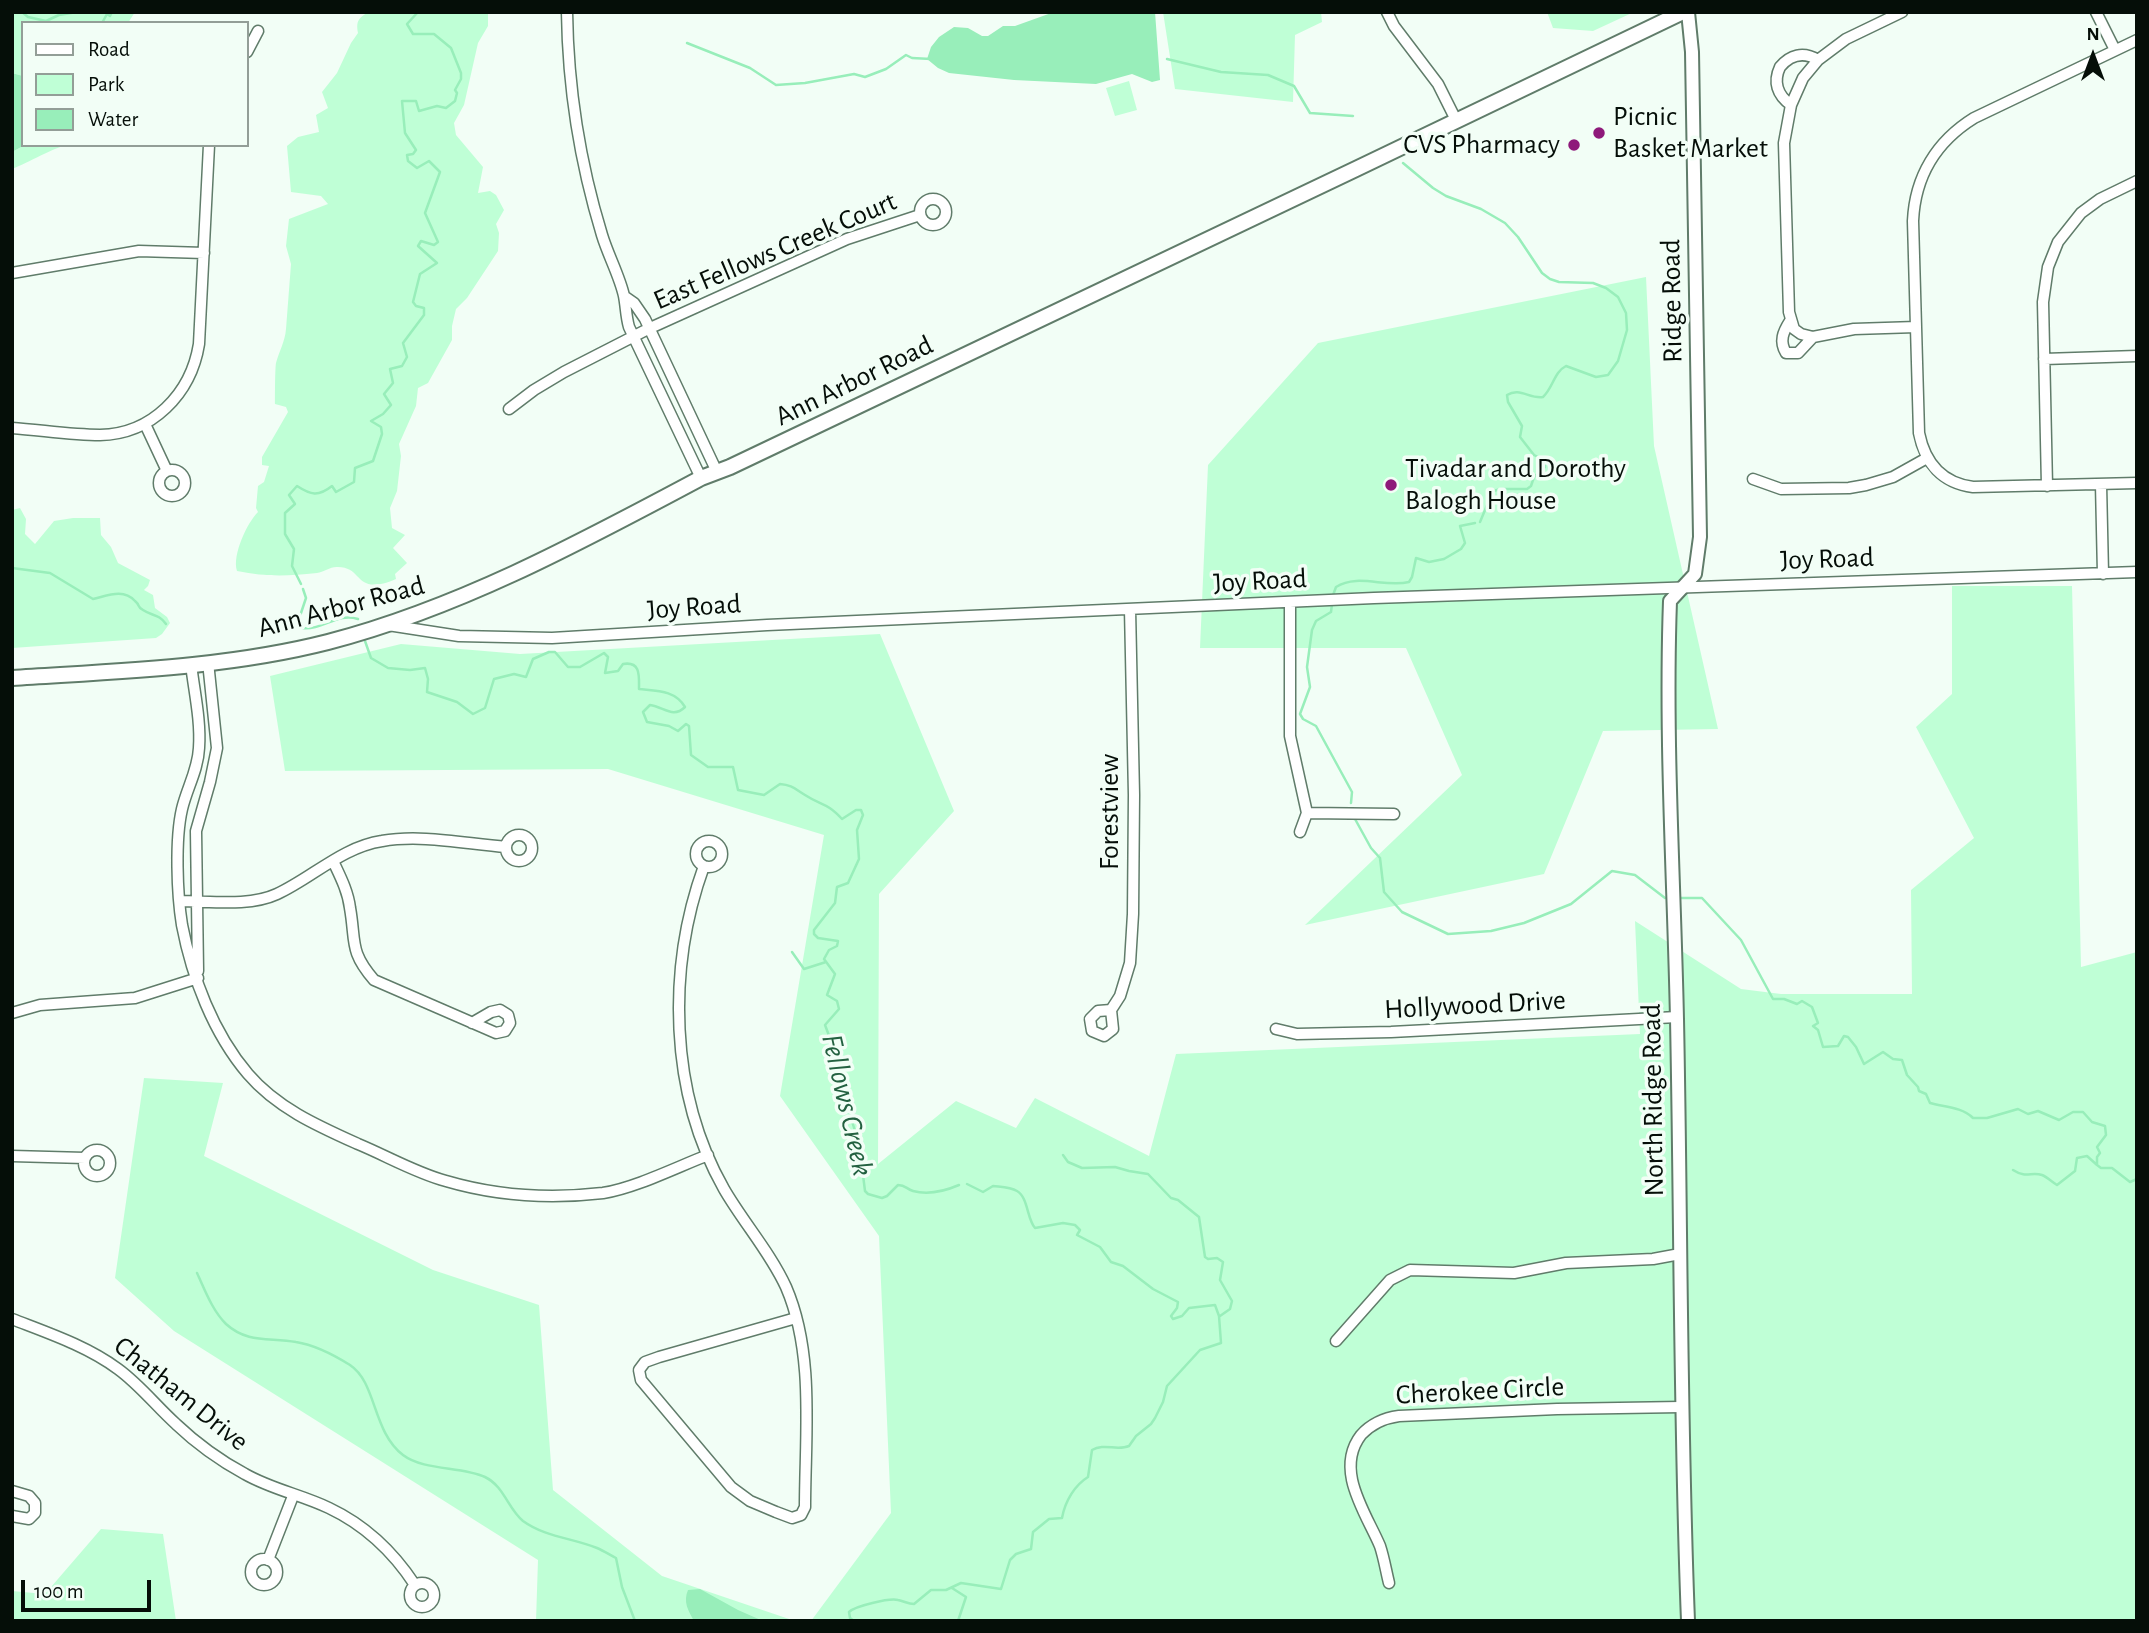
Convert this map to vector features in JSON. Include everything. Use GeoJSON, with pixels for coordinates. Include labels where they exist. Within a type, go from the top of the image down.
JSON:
{"type":"FeatureCollection","features":[{"type":"Feature","properties":{"kind":"main road","name":"Ann Arbor Road"},"geometry":{"type":"LineString","coordinates":[[12,678],[191,664],[283,651],[387,625],[443,604],[523,569],[701,478],[1685,12]]}},
{"type":"Feature","properties":{"kind":"street"},"geometry":{"type":"LineString","coordinates":[[567,12],[569,62],[578,133],[601,234],[624,296],[624,311],[633,336],[701,478]]}},
{"type":"Feature","properties":{"kind":"street"},"geometry":{"type":"LineString","coordinates":[[1387,12],[1394,26],[1438,84],[1457,122]]}},
{"type":"Feature","properties":{"kind":"street","name":"Ridge Road"},"geometry":{"type":"LineString","coordinates":[[1685,12],[1692,51],[1700,537],[1695,574],[1686,586]]}},
{"type":"Feature","properties":{"kind":"street"},"geometry":{"type":"LineString","coordinates":[[1813,337],[1798,353],[1786,353],[1781,344],[1790,321],[1784,143],[1791,104],[1803,78],[1818,60],[1846,39],[1902,12]]}},
{"type":"Feature","properties":{"kind":"street"},"geometry":{"type":"LineString","coordinates":[[2096,12],[2115,50]]}},
{"type":"Feature","properties":{"kind":"street"},"geometry":{"type":"LineString","coordinates":[[248,50],[258,31]]}},
{"type":"Feature","properties":{"kind":"street"},"geometry":{"type":"LineString","coordinates":[[2137,40],[1974,118],[1953,132],[1934,153],[1920,182],[1913,210],[1919,433],[1927,457],[1942,476],[1964,485],[2137,483]]}},
{"type":"Feature","properties":{"kind":"street"},"geometry":{"type":"LineString","coordinates":[[1791,104],[1785,101],[1776,85],[1780,67],[1794,56],[1806,55],[1818,60]]}},
{"type":"Feature","properties":{"kind":"street"},"geometry":{"type":"LineString","coordinates":[[12,428],[100,435],[124,431],[145,424],[165,411],[191,376],[199,344],[209,147]]}},
{"type":"Feature","properties":{"kind":"street"},"geometry":{"type":"LineString","coordinates":[[2047,486],[2043,291],[2048,267],[2058,242],[2072,223],[2092,205],[2137,181]]}},
{"type":"Feature","properties":{"kind":"street","name":"East Fellows Creek Court"},"geometry":{"type":"LineString","coordinates":[[509,409],[564,372],[633,336],[847,239],[920,215]]}},
{"type":"Feature","properties":{"kind":"street"},"geometry":{"type":"LineString","coordinates":[[12,273],[139,251],[204,253]]}},
{"type":"Feature","properties":{"kind":"street"},"geometry":{"type":"LineString","coordinates":[[624,296],[634,303],[648,329],[717,472]]}},
{"type":"Feature","properties":{"kind":"street"},"geometry":{"type":"LineString","coordinates":[[1790,321],[1801,334],[1813,337],[1854,329],[1916,327]]}},
{"type":"Feature","properties":{"kind":"street"},"geometry":{"type":"LineString","coordinates":[[2044,359],[2137,356]]}},
{"type":"Feature","properties":{"kind":"street"},"geometry":{"type":"LineString","coordinates":[[145,424],[167,471]]}},
{"type":"Feature","properties":{"kind":"street"},"geometry":{"type":"LineString","coordinates":[[1753,479],[1781,489],[1866,485],[1893,477],[1927,457]]}},
{"type":"Feature","properties":{"kind":"street"},"geometry":{"type":"LineString","coordinates":[[2101,484],[2103,574]]}},
{"type":"Feature","properties":{"kind":"street","name":"Joy Road"},"geometry":{"type":"LineString","coordinates":[[387,625],[459,636],[552,638],[776,624],[1326,600],[2137,572]]}},
{"type":"Feature","properties":{"kind":"street","name":"North Ridge Road"},"geometry":{"type":"LineString","coordinates":[[1686,586],[1670,601],[1667,686],[1677,1017],[1681,1407],[1688,1621]]}},
{"type":"Feature","properties":{"kind":"street"},"geometry":{"type":"LineString","coordinates":[[1290,603],[1290,736],[1307,813],[1300,832]]}},
{"type":"Feature","properties":{"kind":"street","name":"Forestview"},"geometry":{"type":"LineString","coordinates":[[1111,1010],[1121,996],[1130,963],[1133,915],[1134,795],[1130,609]]}},
{"type":"Feature","properties":{"kind":"street"},"geometry":{"type":"LineString","coordinates":[[198,978],[195,831],[210,782],[216,748],[208,662]]}},
{"type":"Feature","properties":{"kind":"street"},"geometry":{"type":"LineString","coordinates":[[191,664],[199,749],[178,834],[182,923],[214,1022],[247,1073],[270,1095],[308,1120],[444,1181],[532,1196],[563,1197],[607,1192],[708,1155]]}},
{"type":"Feature","properties":{"kind":"street"},"geometry":{"type":"LineString","coordinates":[[1307,813],[1394,814]]}},
{"type":"Feature","properties":{"kind":"street"},"geometry":{"type":"LineString","coordinates":[[180,901],[251,901],[275,896],[358,847],[382,841],[408,839],[506,847]]}},
{"type":"Feature","properties":{"kind":"street"},"geometry":{"type":"LineString","coordinates":[[333,861],[346,890],[355,951],[362,966],[374,980],[472,1023]]}},
{"type":"Feature","properties":{"kind":"street"},"geometry":{"type":"LineString","coordinates":[[704,866],[694,893],[680,972],[679,1016],[683,1061],[694,1116],[708,1155],[723,1187],[786,1288],[796,1318],[801,1336],[805,1368],[806,1507],[801,1515],[792,1518],[750,1501],[731,1487],[641,1380],[639,1370],[645,1362],[659,1357],[796,1318]]}},
{"type":"Feature","properties":{"kind":"street"},"geometry":{"type":"LineString","coordinates":[[12,1013],[40,1005],[135,998],[198,978]]}},
{"type":"Feature","properties":{"kind":"street","name":"Hollywood Drive"},"geometry":{"type":"LineString","coordinates":[[1276,1029],[1297,1034],[1391,1032],[1677,1017]]}},
{"type":"Feature","properties":{"kind":"street"},"geometry":{"type":"LineString","coordinates":[[12,1156],[85,1158]]}},
{"type":"Feature","properties":{"kind":"street"},"geometry":{"type":"LineString","coordinates":[[1336,1340],[1390,1280],[1410,1270],[1514,1273],[1566,1263],[1653,1259],[1680,1254]]}},
{"type":"Feature","properties":{"kind":"street","name":"Chatham Drive"},"geometry":{"type":"LineString","coordinates":[[12,1319],[94,1353],[118,1368],[147,1393],[176,1424],[245,1475],[329,1508],[359,1526],[401,1563],[415,1585]]}},
{"type":"Feature","properties":{"kind":"street","name":"Cherokee Circle"},"geometry":{"type":"LineString","coordinates":[[1389,1583],[1381,1550],[1354,1488],[1350,1472],[1355,1445],[1374,1424],[1399,1416],[1681,1407]]}},
{"type":"Feature","properties":{"kind":"street"},"geometry":{"type":"LineString","coordinates":[[12,1491],[29,1496],[35,1503],[35,1513],[29,1519],[12,1516]]}},
{"type":"Feature","properties":{"kind":"street"},"geometry":{"type":"LineString","coordinates":[[268,1560],[293,1496]]}},
{"type":"Feature","properties":{"kind":"green space"},"geometry":{"type":"Polygon","coordinates":[[[12,12],[135,12],[129,21],[21,21],[21,75],[12,73],[12,12]]]}},
{"type":"Feature","properties":{"kind":"green space"},"geometry":{"type":"Polygon","coordinates":[[[368,12],[488,12],[488,26],[478,43],[464,105],[454,123],[456,135],[483,167],[478,193],[490,191],[496,195],[504,210],[496,224],[499,233],[498,251],[467,298],[456,309],[452,340],[428,383],[418,388],[416,406],[399,444],[401,456],[397,491],[390,508],[392,528],[405,535],[393,548],[407,563],[395,574],[396,579],[373,585],[361,580],[352,571],[338,567],[317,573],[286,575],[237,571],[239,548],[245,531],[258,512],[258,486],[264,482],[269,466],[262,465],[262,457],[288,412],[286,407],[275,404],[275,395],[276,363],[286,329],[291,264],[286,246],[289,219],[328,204],[321,196],[291,192],[287,146],[298,137],[319,132],[316,115],[328,108],[322,92],[337,73],[358,33],[358,21],[368,12]]]}},
{"type":"Feature","properties":{"kind":"green space"},"geometry":{"type":"Polygon","coordinates":[[[1163,12],[1321,12],[1322,22],[1295,35],[1293,102],[1175,89],[1163,12]]]}},
{"type":"Feature","properties":{"kind":"green space"},"geometry":{"type":"Polygon","coordinates":[[[1547,12],[1634,12],[1593,31],[1553,28],[1547,12]]]}},
{"type":"Feature","properties":{"kind":"green space"},"geometry":{"type":"Polygon","coordinates":[[[1129,81],[1137,110],[1115,116],[1106,88],[1129,81]]]}},
{"type":"Feature","properties":{"kind":"green space"},"geometry":{"type":"Polygon","coordinates":[[[21,147],[62,147],[12,169],[12,152],[21,147]]]}},
{"type":"Feature","properties":{"kind":"green space"},"geometry":{"type":"Polygon","coordinates":[[[1646,277],[1654,446],[1718,729],[1603,731],[1544,874],[1305,925],[1462,775],[1406,648],[1200,648],[1208,465],[1318,343],[1646,277]]]}},
{"type":"Feature","properties":{"kind":"green space"},"geometry":{"type":"Polygon","coordinates":[[[20,508],[26,519],[25,534],[35,544],[54,521],[100,518],[101,535],[111,547],[118,563],[150,580],[144,590],[153,595],[155,608],[167,617],[170,623],[162,634],[156,638],[12,648],[12,510],[20,508]]]}},
{"type":"Feature","properties":{"kind":"green space"},"geometry":{"type":"Polygon","coordinates":[[[1952,586],[2072,586],[2081,967],[2137,952],[2137,1621],[811,1621],[891,1513],[879,1236],[780,1096],[824,835],[608,769],[285,771],[270,676],[401,644],[520,654],[880,634],[954,811],[879,894],[878,1164],[956,1101],[1016,1128],[1035,1098],[1149,1156],[1176,1054],[1640,1034],[1635,921],[1741,989],[1781,994],[1912,994],[1911,890],[1974,838],[1916,727],[1952,694],[1952,586]]]}},
{"type":"Feature","properties":{"kind":"green space"},"geometry":{"type":"Polygon","coordinates":[[[144,1078],[223,1083],[204,1156],[433,1270],[539,1305],[553,1490],[662,1576],[795,1621],[536,1621],[538,1560],[174,1331],[115,1278],[144,1078]]]}},
{"type":"Feature","properties":{"kind":"green space"},"geometry":{"type":"Polygon","coordinates":[[[101,1529],[163,1534],[176,1621],[12,1621],[12,1591],[45,1594],[101,1529]]]}},
{"type":"Feature","properties":{"kind":"water"},"geometry":{"type":"Polygon","coordinates":[[[1054,12],[1155,12],[1160,80],[1152,82],[1132,74],[1096,84],[1014,80],[949,73],[927,59],[931,47],[939,37],[954,27],[968,28],[982,36],[988,36],[1003,26],[1015,26],[1054,12]]]}},
{"type":"Feature","properties":{"kind":"water"},"geometry":{"type":"Polygon","coordinates":[[[12,73],[21,75],[21,147],[12,152],[12,73]]]}},
{"type":"Feature","properties":{"kind":"water"},"geometry":{"type":"Polygon","coordinates":[[[700,1589],[763,1621],[694,1621],[686,1598],[688,1590],[700,1589]]]}},
{"type":"Feature","properties":{"kind":"waterway"},"geometry":{"type":"LineString","coordinates":[[22,12],[28,17],[46,21],[59,15],[77,12]]}},
{"type":"Feature","properties":{"kind":"waterway"},"geometry":{"type":"LineString","coordinates":[[103,21],[107,14],[110,16],[112,12]]}},
{"type":"Feature","properties":{"kind":"waterway","name":"Fellows Creek"},"geometry":{"type":"LineString","coordinates":[[301,584],[292,566],[294,549],[285,534],[285,513],[295,504],[289,495],[297,486],[314,494],[332,486],[336,492],[354,482],[355,468],[373,461],[382,434],[381,427],[371,421],[391,405],[384,394],[393,383],[390,369],[402,366],[407,357],[403,343],[424,315],[424,308],[413,302],[420,274],[437,263],[418,246],[421,241],[434,245],[438,242],[425,213],[440,172],[429,161],[417,168],[408,161],[407,155],[416,150],[405,133],[402,101],[416,101],[419,111],[437,106],[446,108],[455,101],[455,90],[461,73],[451,48],[434,34],[413,34],[407,24],[418,12]]}},
{"type":"Feature","properties":{"kind":"waterway"},"geometry":{"type":"LineString","coordinates":[[687,43],[750,68],[776,85],[854,74],[865,77],[886,69],[906,55],[931,59]]}},
{"type":"Feature","properties":{"kind":"waterway"},"geometry":{"type":"LineString","coordinates":[[1167,59],[1221,72],[1268,75],[1294,86],[1310,113],[1353,116]]}},
{"type":"Feature","properties":{"kind":"waterway"},"geometry":{"type":"LineString","coordinates":[[1403,163],[1446,196],[1481,209],[1505,223],[1518,237],[1542,273],[1550,279],[1559,282],[1593,283],[1606,288],[1618,297],[1626,313],[1627,330],[1618,361],[1608,375],[1596,377],[1566,366],[1543,397],[1516,392],[1507,395],[1508,402],[1522,426],[1520,437],[1534,455],[1544,460],[1545,467],[1534,477],[1527,489],[1493,491],[1480,522]]}},
{"type":"Feature","properties":{"kind":"waterway"},"geometry":{"type":"LineString","coordinates":[[1332,598],[1336,587],[1353,581],[1409,582],[1416,558],[1429,562],[1444,559],[1461,549],[1465,543],[1460,526],[1475,523]]}},
{"type":"Feature","properties":{"kind":"waterway"},"geometry":{"type":"LineString","coordinates":[[12,568],[50,573],[93,599],[115,594],[125,595],[141,609],[166,624]]}},
{"type":"Feature","properties":{"kind":"waterway","name":"Fellows Creek"},"geometry":{"type":"LineString","coordinates":[[303,589],[306,598],[298,622],[301,628],[316,627],[343,618],[358,619]]}},
{"type":"Feature","properties":{"kind":"waterway"},"geometry":{"type":"LineString","coordinates":[[1332,604],[1331,612],[1316,621],[1312,630],[1307,667],[1310,687],[1300,714],[1303,719],[1316,726],[1352,792],[1351,803]]}},
{"type":"Feature","properties":{"kind":"waterway","name":"Fellows Creek"},"geometry":{"type":"LineString","coordinates":[[365,641],[371,658],[388,668],[425,668],[427,692],[457,702],[473,714],[485,708],[494,679],[514,674],[526,677],[533,659],[555,652],[568,667],[580,667],[604,653],[608,657],[605,673],[618,671],[623,664],[633,665],[638,670],[639,689],[665,692],[681,701],[685,707],[676,712],[650,705],[643,712],[647,722],[669,726],[678,731],[686,724],[689,726],[691,755],[708,767],[733,767],[738,790],[764,795],[780,784],[828,807],[842,819],[856,810],[861,810],[863,815],[857,830],[859,859],[848,883],[837,887],[835,903],[814,930],[814,934],[818,938],[838,941],[837,946],[829,950],[824,959],[835,974],[827,995],[837,1001],[839,1009],[825,1025],[839,1062],[845,1099],[861,1150],[859,1165],[865,1191],[882,1198],[898,1185],[925,1193],[959,1185]]}},
{"type":"Feature","properties":{"kind":"waterway"},"geometry":{"type":"LineString","coordinates":[[1355,819],[1371,848],[1380,858],[1384,892],[1402,912],[1448,934],[1491,931],[1524,923],[1571,904],[1612,871],[1635,875],[1665,898]]}},
{"type":"Feature","properties":{"kind":"waterway"},"geometry":{"type":"LineString","coordinates":[[1681,898],[1702,898],[1741,940],[1773,999],[1784,999],[1797,1004],[1802,1001],[1812,1007],[1818,1023],[1813,1026],[1818,1030],[1823,1047],[1838,1046],[1844,1036],[1856,1047],[1864,1064],[1883,1052],[1893,1059],[1902,1060],[1907,1075],[1919,1091],[1926,1094],[1930,1103],[1958,1109],[1973,1118],[1987,1118],[2018,1109],[2028,1114],[2038,1111],[2059,1120],[2073,1112],[2083,1112],[2092,1122],[2105,1126],[2106,1135],[2097,1147],[2100,1153],[2097,1165]]}},
{"type":"Feature","properties":{"kind":"waterway"},"geometry":{"type":"LineString","coordinates":[[792,952],[804,969],[826,962]]}},
{"type":"Feature","properties":{"kind":"waterway"},"geometry":{"type":"LineString","coordinates":[[1063,1155],[1068,1162],[1082,1168],[1115,1167],[1148,1174],[1171,1198],[1178,1200],[1199,1217],[1205,1257],[1217,1258],[1223,1262],[1220,1280],[1232,1301],[1230,1309],[1220,1316]]}},
{"type":"Feature","properties":{"kind":"waterway"},"geometry":{"type":"LineString","coordinates":[[2013,1170],[2022,1174],[2042,1175],[2057,1185],[2075,1171],[2077,1158],[2087,1156],[2097,1165]]}},
{"type":"Feature","properties":{"kind":"waterway"},"geometry":{"type":"LineString","coordinates":[[2097,1165],[2101,1168],[2112,1168],[2130,1182],[2137,1179]]}},
{"type":"Feature","properties":{"kind":"waterway","name":"Fellows Creek"},"geometry":{"type":"LineString","coordinates":[[854,1621],[849,1612],[858,1607],[894,1600],[914,1604],[931,1590],[946,1590],[961,1583],[1001,1589],[1010,1560],[1016,1554],[1031,1549],[1033,1532],[1049,1519],[1062,1518],[1071,1494],[1088,1477],[1092,1450],[1129,1446],[1155,1418],[1167,1386],[1200,1350],[1221,1343],[1219,1316],[1215,1305],[1189,1308],[1182,1316],[1173,1319],[1171,1316],[1178,1302],[1153,1289],[1123,1266],[1111,1262],[1100,1247],[1077,1235],[1080,1230],[1075,1225],[1063,1223],[1035,1228],[1023,1198],[1017,1191],[993,1186],[983,1192],[967,1184]]}},
{"type":"Feature","properties":{"kind":"waterway"},"geometry":{"type":"LineString","coordinates":[[197,1273],[217,1313],[234,1330],[260,1339],[310,1345],[350,1365],[365,1383],[385,1433],[403,1455],[421,1464],[485,1477],[497,1486],[518,1516],[531,1526],[597,1548],[616,1558],[622,1587],[635,1621]]}},
{"type":"Feature","properties":{"kind":"waterway"},"geometry":{"type":"LineString","coordinates":[[952,1588],[966,1597],[958,1621]]}},
{"type":"Feature","properties":{"kind":"place","name":"Picnic Basket Market"},"geometry":{"type":"Point","coordinates":[1599,133]}},
{"type":"Feature","properties":{"kind":"place","name":"CVS Pharmacy"},"geometry":{"type":"Point","coordinates":[1574,145]}},
{"type":"Feature","properties":{"kind":"place","name":"Tivadar and Dorothy Balogh House"},"geometry":{"type":"Point","coordinates":[1391,485]}}]}
